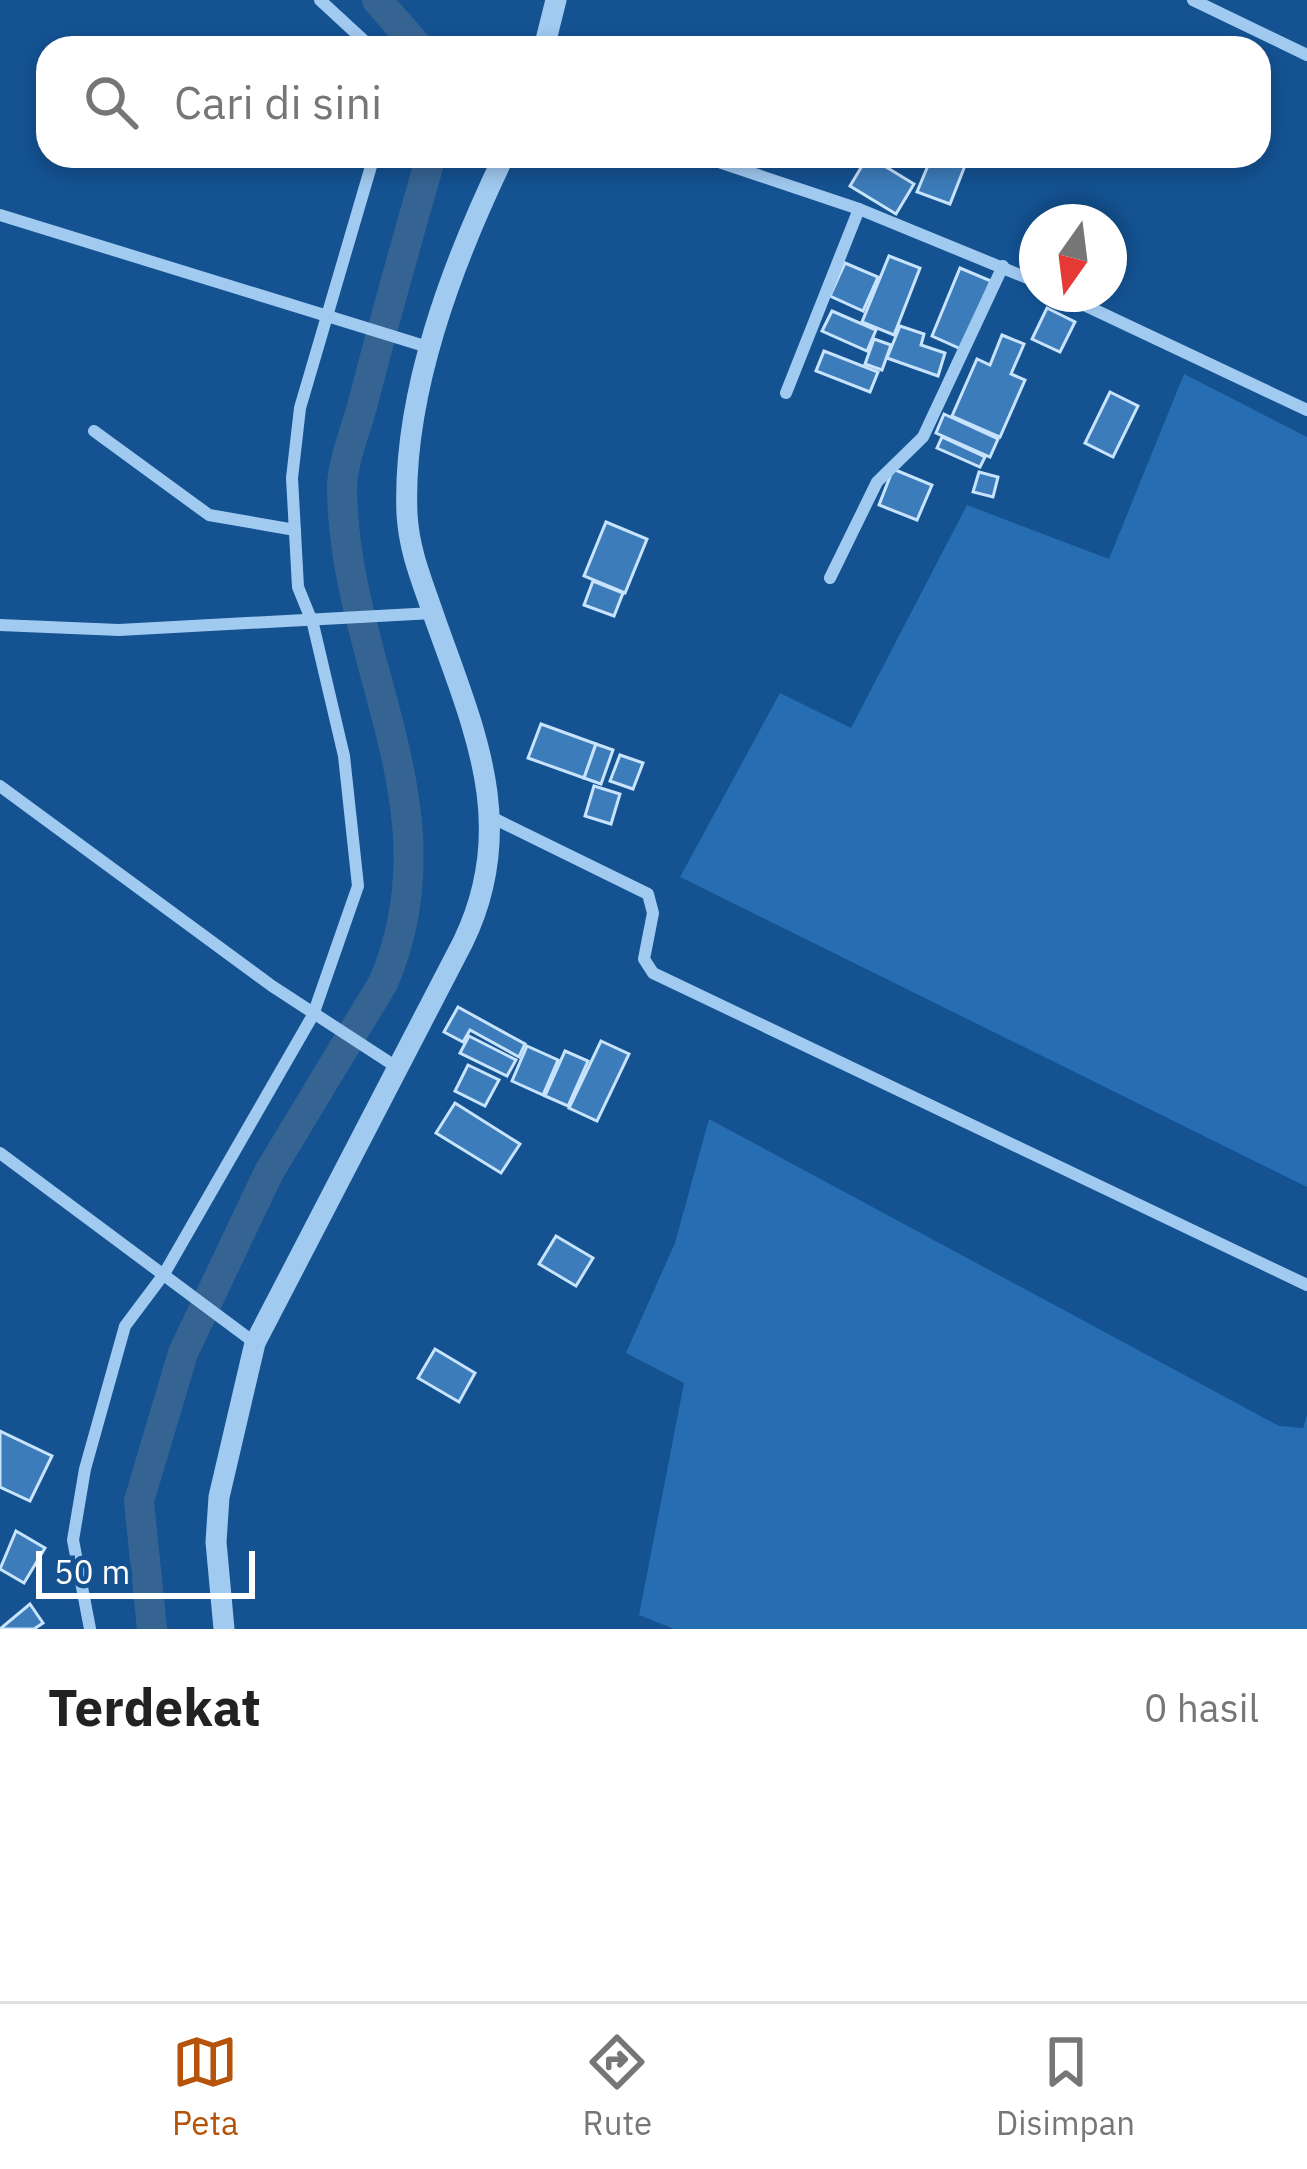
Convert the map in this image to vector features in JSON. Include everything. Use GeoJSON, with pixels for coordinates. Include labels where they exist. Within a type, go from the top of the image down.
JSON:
{"type":"FeatureCollection","features":[{"type":"Feature","properties":{"kind":"street"},"geometry":{"type":"LineString","coordinates":[[320,0],[358,36]]}},
{"type":"Feature","properties":{"kind":"street"},"geometry":{"type":"LineString","coordinates":[[547,36],[556,0]]}},
{"type":"Feature","properties":{"kind":"street"},"geometry":{"type":"LineString","coordinates":[[1193,0],[1268,36]]}},
{"type":"Feature","properties":{"kind":"street"},"geometry":{"type":"LineString","coordinates":[[1271,38],[1307,55]]}},
{"type":"Feature","properties":{"kind":"street"},"geometry":{"type":"LineString","coordinates":[[90,1629],[73,1540],[85,1469],[125,1326],[164,1274],[314,1015],[358,886],[344,756],[313,624],[298,587],[292,478],[300,408],[371,168]]}},
{"type":"Feature","properties":{"kind":"street"},"geometry":{"type":"LineString","coordinates":[[224,1629],[216,1542],[219,1497],[256,1342],[483,900],[493,818],[473,722],[416,574],[407,515],[416,424],[432,348],[470,226],[498,168]]}},
{"type":"Feature","properties":{"kind":"street"},"geometry":{"type":"LineString","coordinates":[[736,168],[859,209],[1019,274]]}},
{"type":"Feature","properties":{"kind":"street"},"geometry":{"type":"LineString","coordinates":[[786,393],[859,209]]}},
{"type":"Feature","properties":{"kind":"street"},"geometry":{"type":"LineString","coordinates":[[0,215],[432,348]]}},
{"type":"Feature","properties":{"kind":"street"},"geometry":{"type":"LineString","coordinates":[[830,578],[878,482],[923,437],[1003,266]]}},
{"type":"Feature","properties":{"kind":"street"},"geometry":{"type":"LineString","coordinates":[[1099,312],[1307,410]]}},
{"type":"Feature","properties":{"kind":"street"},"geometry":{"type":"LineString","coordinates":[[94,431],[209,514],[295,530]]}},
{"type":"Feature","properties":{"kind":"street"},"geometry":{"type":"LineString","coordinates":[[0,625],[119,630],[313,624],[434,613]]}},
{"type":"Feature","properties":{"kind":"street"},"geometry":{"type":"LineString","coordinates":[[0,786],[314,1015],[398,1069]]}},
{"type":"Feature","properties":{"kind":"street"},"geometry":{"type":"LineString","coordinates":[[493,818],[648,894],[653,913],[644,959],[653,973],[1307,1285]]}},
{"type":"Feature","properties":{"kind":"street"},"geometry":{"type":"LineString","coordinates":[[0,1153],[256,1342]]}},
{"type":"Feature","properties":{"kind":"shaded area"},"geometry":{"type":"Polygon","coordinates":[[[1184,374],[1307,437],[1307,1187],[680,877],[780,693],[851,728],[967,505],[1109,559],[1184,374]]]}},
{"type":"Feature","properties":{"kind":"shaded area"},"geometry":{"type":"Polygon","coordinates":[[[709,1119],[1279,1426],[1303,1428],[1307,1415],[1307,1629],[674,1629],[639,1615],[684,1383],[626,1353],[675,1243],[709,1119]]]}},
{"type":"Feature","properties":{"kind":"building"},"geometry":{"type":"Polygon","coordinates":[[[861,168],[888,168],[914,184],[896,214],[850,186],[861,168]]]}},
{"type":"Feature","properties":{"kind":"building"},"geometry":{"type":"Polygon","coordinates":[[[927,168],[964,168],[950,204],[917,192],[927,168]]]}},
{"type":"Feature","properties":{"kind":"building"},"geometry":{"type":"Polygon","coordinates":[[[889,256],[920,268],[894,335],[862,322],[889,256]]]}},
{"type":"Feature","properties":{"kind":"building"},"geometry":{"type":"Polygon","coordinates":[[[845,263],[878,277],[863,311],[830,296],[845,263]]]}},
{"type":"Feature","properties":{"kind":"building"},"geometry":{"type":"Polygon","coordinates":[[[960,268],[991,281],[961,349],[932,336],[960,268]]]}},
{"type":"Feature","properties":{"kind":"building"},"geometry":{"type":"Polygon","coordinates":[[[832,311],[876,330],[867,351],[822,331],[832,311]]]}},
{"type":"Feature","properties":{"kind":"building"},"geometry":{"type":"Polygon","coordinates":[[[1045,312],[1075,322],[1060,352],[1032,339],[1045,312]]]}},
{"type":"Feature","properties":{"kind":"building"},"geometry":{"type":"Polygon","coordinates":[[[900,326],[924,334],[921,345],[945,353],[938,376],[887,358],[900,326]]]}},
{"type":"Feature","properties":{"kind":"building"},"geometry":{"type":"Polygon","coordinates":[[[1002,335],[1024,344],[1011,374],[1025,380],[1000,437],[952,416],[977,359],[990,365],[1002,335]]]}},
{"type":"Feature","properties":{"kind":"building"},"geometry":{"type":"Polygon","coordinates":[[[874,339],[891,345],[882,370],[865,364],[874,339]]]}},
{"type":"Feature","properties":{"kind":"building"},"geometry":{"type":"Polygon","coordinates":[[[824,351],[878,372],[870,392],[816,371],[824,351]]]}},
{"type":"Feature","properties":{"kind":"building"},"geometry":{"type":"Polygon","coordinates":[[[1110,392],[1138,406],[1113,457],[1085,443],[1110,392]]]}},
{"type":"Feature","properties":{"kind":"building"},"geometry":{"type":"Polygon","coordinates":[[[944,414],[998,439],[990,457],[936,433],[944,414]]]}},
{"type":"Feature","properties":{"kind":"building"},"geometry":{"type":"Polygon","coordinates":[[[942,437],[985,457],[980,467],[937,448],[942,437]]]}},
{"type":"Feature","properties":{"kind":"building"},"geometry":{"type":"Polygon","coordinates":[[[893,469],[932,485],[917,520],[879,505],[893,469]]]}},
{"type":"Feature","properties":{"kind":"building"},"geometry":{"type":"Polygon","coordinates":[[[979,472],[998,477],[993,497],[973,492],[979,472]]]}},
{"type":"Feature","properties":{"kind":"building"},"geometry":{"type":"Polygon","coordinates":[[[606,522],[647,539],[625,593],[584,576],[606,522]]]}},
{"type":"Feature","properties":{"kind":"building"},"geometry":{"type":"Polygon","coordinates":[[[593,581],[623,593],[614,616],[584,605],[593,581]]]}},
{"type":"Feature","properties":{"kind":"building"},"geometry":{"type":"Polygon","coordinates":[[[541,724],[596,744],[584,778],[528,758],[541,724]]]}},
{"type":"Feature","properties":{"kind":"building"},"geometry":{"type":"Polygon","coordinates":[[[596,744],[613,750],[601,784],[584,778],[596,744]]]}},
{"type":"Feature","properties":{"kind":"building"},"geometry":{"type":"Polygon","coordinates":[[[620,755],[643,763],[633,789],[610,781],[620,755]]]}},
{"type":"Feature","properties":{"kind":"building"},"geometry":{"type":"Polygon","coordinates":[[[594,786],[620,794],[611,824],[585,816],[594,786]]]}},
{"type":"Feature","properties":{"kind":"building"},"geometry":{"type":"Polygon","coordinates":[[[458,1007],[525,1044],[519,1057],[470,1030],[463,1042],[444,1032],[458,1007]]]}},
{"type":"Feature","properties":{"kind":"building"},"geometry":{"type":"Polygon","coordinates":[[[469,1036],[516,1060],[507,1076],[460,1053],[469,1036]]]}},
{"type":"Feature","properties":{"kind":"building"},"geometry":{"type":"Polygon","coordinates":[[[601,1041],[629,1054],[597,1121],[569,1108],[601,1041]]]}},
{"type":"Feature","properties":{"kind":"building"},"geometry":{"type":"Polygon","coordinates":[[[527,1046],[558,1060],[543,1095],[512,1081],[527,1046]]]}},
{"type":"Feature","properties":{"kind":"building"},"geometry":{"type":"Polygon","coordinates":[[[565,1051],[588,1061],[568,1106],[545,1096],[565,1051]]]}},
{"type":"Feature","properties":{"kind":"building"},"geometry":{"type":"Polygon","coordinates":[[[468,1065],[499,1080],[485,1106],[455,1091],[468,1065]]]}},
{"type":"Feature","properties":{"kind":"building"},"geometry":{"type":"Polygon","coordinates":[[[455,1103],[520,1144],[501,1173],[436,1133],[455,1103]]]}},
{"type":"Feature","properties":{"kind":"building"},"geometry":{"type":"Polygon","coordinates":[[[556,1236],[593,1258],[576,1286],[539,1264],[556,1236]]]}},
{"type":"Feature","properties":{"kind":"building"},"geometry":{"type":"Polygon","coordinates":[[[435,1349],[475,1373],[459,1402],[418,1378],[435,1349]]]}},
{"type":"Feature","properties":{"kind":"building"},"geometry":{"type":"Polygon","coordinates":[[[0,1431],[52,1456],[30,1501],[0,1487],[0,1431]]]}},
{"type":"Feature","properties":{"kind":"building"},"geometry":{"type":"Polygon","coordinates":[[[16,1531],[45,1548],[24,1583],[0,1569],[16,1531]]]}},
{"type":"Feature","properties":{"kind":"building"},"geometry":{"type":"Polygon","coordinates":[[[30,1604],[43,1623],[34,1629],[0,1629],[30,1604]]]}},
{"type":"Feature","properties":{"kind":"waterway"},"geometry":{"type":"LineString","coordinates":[[377,0],[408,36]]}},
{"type":"Feature","properties":{"kind":"waterway"},"geometry":{"type":"LineString","coordinates":[[152,1629],[139,1501],[183,1353],[269,1172],[383,983],[403,920],[409,858],[404,797],[360,617],[348,555],[342,481],[428,168]]}}]}
